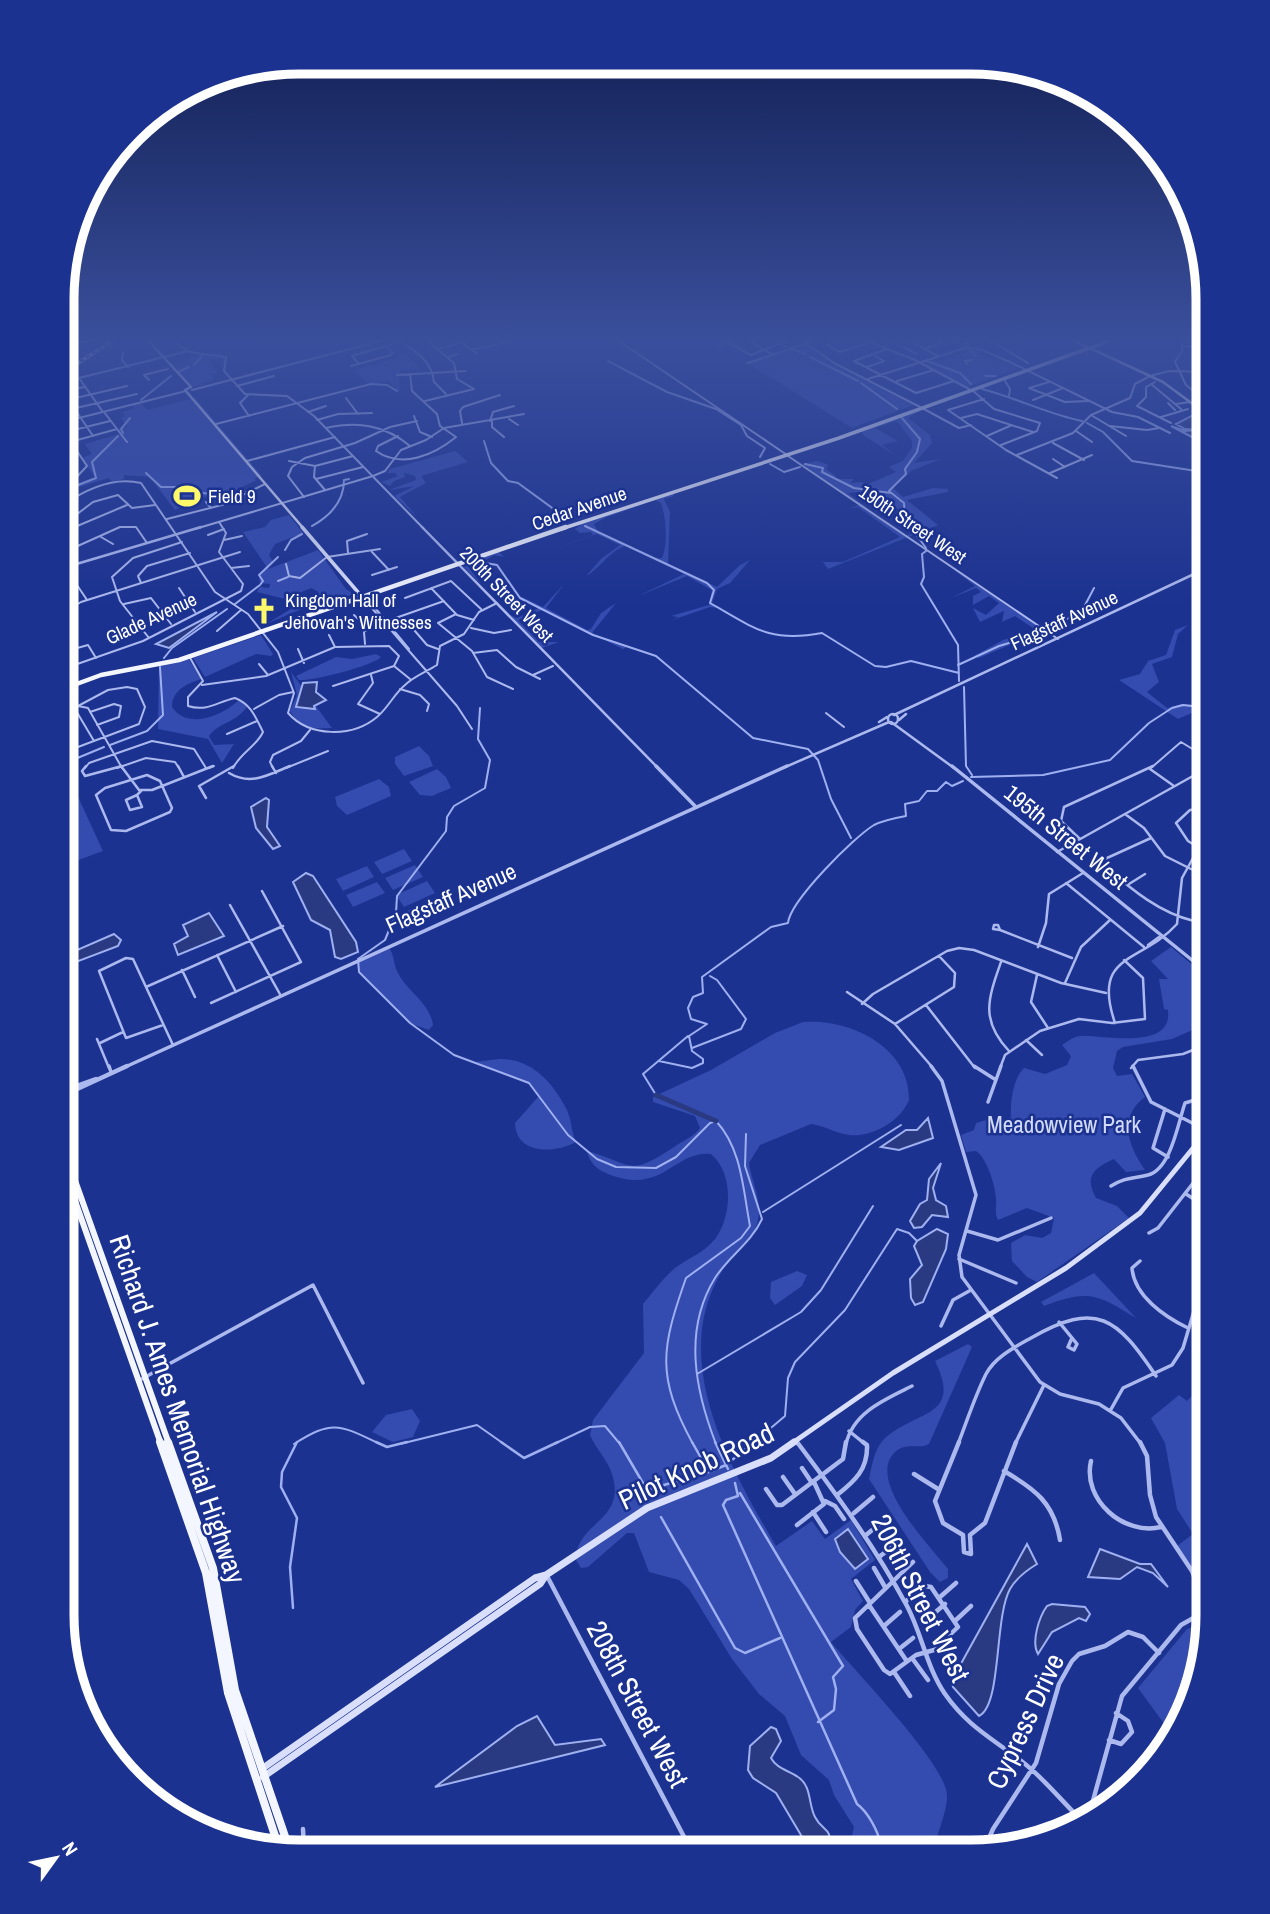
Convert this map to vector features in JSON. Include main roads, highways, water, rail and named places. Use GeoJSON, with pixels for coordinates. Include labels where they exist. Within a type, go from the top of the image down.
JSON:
{"type":"FeatureCollection","features":[{"type":"Feature","properties":{"kind":"main road"},"geometry":{"type":"LineString","coordinates":[[219,426],[364,596]]}},
{"type":"Feature","properties":{"kind":"main road","name":"Cedar Avenue"},"geometry":{"type":"LineString","coordinates":[[261,630],[867,426]]}},
{"type":"Feature","properties":{"kind":"main road"},"geometry":{"type":"LineString","coordinates":[[248,460],[284,502]]}},
{"type":"Feature","properties":{"kind":"main road"},"geometry":{"type":"LineString","coordinates":[[74,683],[95,676],[189,656],[261,630]]}},
{"type":"Feature","properties":{"kind":"main road"},"geometry":{"type":"LineString","coordinates":[[74,683],[99,673],[167,661],[261,630]]}},
{"type":"Feature","properties":{"kind":"main road","name":"Pilot Knob Road"},"geometry":{"type":"LineString","coordinates":[[259,1776],[540,1584],[546,1575],[637,1512],[754,1467],[893,1373],[991,1317],[1066,1268],[1132,1220],[1196,1145]]}},
{"type":"Feature","properties":{"kind":"main road","name":"Richard J. Ames Memorial Highway"},"geometry":{"type":"LineString","coordinates":[[74,1179],[142,1379],[220,1593],[235,1690],[277,1839]]}},
{"type":"Feature","properties":{"kind":"main road","name":"Richard J. Ames Memorial Highway"},"geometry":{"type":"LineString","coordinates":[[74,1196],[142,1379]]}},
{"type":"Feature","properties":{"kind":"main road","name":"Richard J. Ames Memorial Highway"},"geometry":{"type":"LineString","coordinates":[[259,1776],[285,1840]]}},
{"type":"Feature","properties":{"kind":"waterway"},"geometry":{"type":"LineString","coordinates":[[123,426],[121,429],[123,433]]}},
{"type":"Feature","properties":{"kind":"waterway"},"geometry":{"type":"LineString","coordinates":[[742,426],[747,436],[765,448],[760,457]]}},
{"type":"Feature","properties":{"kind":"waterway"},"geometry":{"type":"LineString","coordinates":[[909,426],[920,439],[917,452],[905,469],[906,474],[889,491],[904,503],[905,519],[926,548]]}},
{"type":"Feature","properties":{"kind":"waterway"},"geometry":{"type":"LineString","coordinates":[[1093,426],[1103,432],[1132,461],[1196,471]]}},
{"type":"Feature","properties":{"kind":"waterway"},"geometry":{"type":"LineString","coordinates":[[74,487],[96,478],[92,462],[118,436]]}},
{"type":"Feature","properties":{"kind":"waterway"},"geometry":{"type":"LineString","coordinates":[[484,441],[491,463],[508,481],[518,483],[566,518]]}},
{"type":"Feature","properties":{"kind":"waterway"},"geometry":{"type":"LineString","coordinates":[[770,464],[784,472],[800,467]]}},
{"type":"Feature","properties":{"kind":"waterway"},"geometry":{"type":"LineString","coordinates":[[805,464],[823,468],[822,472],[854,488],[891,493]]}},
{"type":"Feature","properties":{"kind":"waterway"},"geometry":{"type":"LineString","coordinates":[[146,473],[161,487],[192,487],[202,493],[214,494]]}},
{"type":"Feature","properties":{"kind":"waterway"},"geometry":{"type":"LineString","coordinates":[[312,526],[325,518],[335,507],[342,495],[344,480],[349,479]]}},
{"type":"Feature","properties":{"kind":"waterway"},"geometry":{"type":"LineString","coordinates":[[585,526],[707,583],[714,590],[710,603],[763,631],[789,636],[822,633],[875,666],[886,667],[911,661],[959,673]]}},
{"type":"Feature","properties":{"kind":"waterway"},"geometry":{"type":"LineString","coordinates":[[285,550],[291,540],[302,534]]}},
{"type":"Feature","properties":{"kind":"waterway"},"geometry":{"type":"LineString","coordinates":[[926,551],[922,554],[924,577],[921,584],[958,645],[959,665]]}},
{"type":"Feature","properties":{"kind":"waterway"},"geometry":{"type":"LineString","coordinates":[[235,604],[260,585],[263,581],[259,575],[278,557]]}},
{"type":"Feature","properties":{"kind":"waterway"},"geometry":{"type":"LineString","coordinates":[[484,563],[497,565],[520,598],[593,635],[656,656],[753,738],[808,749],[818,760],[831,799],[851,838]]}},
{"type":"Feature","properties":{"kind":"waterway"},"geometry":{"type":"LineString","coordinates":[[278,581],[288,577]]}},
{"type":"Feature","properties":{"kind":"waterway"},"geometry":{"type":"LineString","coordinates":[[1049,630],[1083,609],[1094,588]]}},
{"type":"Feature","properties":{"kind":"waterway"},"geometry":{"type":"LineString","coordinates":[[164,658],[172,648],[227,609]]}},
{"type":"Feature","properties":{"kind":"waterway"},"geometry":{"type":"LineString","coordinates":[[959,665],[999,646],[1045,632]]}},
{"type":"Feature","properties":{"kind":"waterway"},"geometry":{"type":"LineString","coordinates":[[959,665],[959,673]]}},
{"type":"Feature","properties":{"kind":"waterway"},"geometry":{"type":"LineString","coordinates":[[110,745],[147,731],[163,715],[160,667]]}},
{"type":"Feature","properties":{"kind":"waterway"},"geometry":{"type":"LineString","coordinates":[[959,673],[959,681]]}},
{"type":"Feature","properties":{"kind":"waterway"},"geometry":{"type":"LineString","coordinates":[[964,687],[966,766],[972,775]]}},
{"type":"Feature","properties":{"kind":"waterway"},"geometry":{"type":"LineString","coordinates":[[971,777],[1043,775],[1110,760],[1149,723],[1172,708],[1183,705],[1196,706]]}},
{"type":"Feature","properties":{"kind":"waterway"},"geometry":{"type":"LineString","coordinates":[[480,708],[478,739],[490,760],[485,788],[454,806],[447,817],[446,831],[397,896],[396,913],[385,940],[358,959],[359,972],[410,1023],[454,1055],[529,1083],[568,1135],[597,1159],[616,1167],[656,1168],[676,1157],[710,1123],[716,1121],[725,1132],[740,1170],[750,1226],[741,1238],[686,1278],[667,1344],[668,1380],[681,1420],[692,1442]]}},
{"type":"Feature","properties":{"kind":"waterway"},"geometry":{"type":"LineString","coordinates":[[74,759],[104,747]]}},
{"type":"Feature","properties":{"kind":"waterway"},"geometry":{"type":"LineString","coordinates":[[659,1061],[692,1068],[703,1063],[703,1059],[692,1051],[689,1036],[707,1024],[691,1019],[688,1008],[693,997],[703,993],[702,977],[771,927],[788,923],[791,913],[811,885],[839,855],[874,825],[906,816],[905,804],[919,801],[927,791],[937,791],[946,782],[952,786],[963,781]]}},
{"type":"Feature","properties":{"kind":"waterway"},"geometry":{"type":"LineString","coordinates":[[692,1048],[741,1029],[746,1019],[717,980],[710,976]]}},
{"type":"Feature","properties":{"kind":"waterway"},"geometry":{"type":"LineString","coordinates":[[656,1095],[643,1074],[688,1036]]}},
{"type":"Feature","properties":{"kind":"waterway"},"geometry":{"type":"LineString","coordinates":[[656,1095],[716,1121]]}},
{"type":"Feature","properties":{"kind":"waterway"},"geometry":{"type":"LineString","coordinates":[[763,1212],[901,1125]]}},
{"type":"Feature","properties":{"kind":"waterway"},"geometry":{"type":"LineString","coordinates":[[697,1374],[696,1339],[705,1298],[715,1278],[752,1235],[762,1219],[745,1166],[746,1134]]}},
{"type":"Feature","properties":{"kind":"waterway"},"geometry":{"type":"LineString","coordinates":[[697,1374],[801,1312],[821,1290],[873,1206]]}},
{"type":"Feature","properties":{"kind":"waterway"},"geometry":{"type":"LineString","coordinates":[[752,1444],[785,1416],[788,1378],[795,1362],[845,1310],[897,1229],[909,1233],[917,1241]]}},
{"type":"Feature","properties":{"kind":"waterway"},"geometry":{"type":"LineString","coordinates":[[697,1374],[702,1403],[716,1444]]}},
{"type":"Feature","properties":{"kind":"waterway"},"geometry":{"type":"LineString","coordinates":[[400,1444],[477,1425],[504,1444]]}},
{"type":"Feature","properties":{"kind":"waterway"},"geometry":{"type":"LineString","coordinates":[[554,1444],[590,1427],[605,1426],[620,1444]]}},
{"type":"Feature","properties":{"kind":"waterway"},"geometry":{"type":"LineString","coordinates":[[297,1442],[318,1431],[337,1428],[355,1432],[380,1444]]}},
{"type":"Feature","properties":{"kind":"waterway"},"geometry":{"type":"LineString","coordinates":[[293,1608],[290,1567],[297,1518],[281,1487],[282,1472],[297,1442]]}},
{"type":"Feature","properties":{"kind":"waterway"},"geometry":{"type":"LineString","coordinates":[[376,1442],[387,1447],[407,1442]]}},
{"type":"Feature","properties":{"kind":"waterway"},"geometry":{"type":"LineString","coordinates":[[501,1442],[524,1458],[558,1442]]}},
{"type":"Feature","properties":{"kind":"waterway"},"geometry":{"type":"LineString","coordinates":[[619,1442],[647,1490],[708,1472]]}},
{"type":"Feature","properties":{"kind":"waterway"},"geometry":{"type":"LineString","coordinates":[[692,1442],[709,1472],[726,1465]]}},
{"type":"Feature","properties":{"kind":"waterway"},"geometry":{"type":"LineString","coordinates":[[715,1442],[726,1465]]}},
{"type":"Feature","properties":{"kind":"waterway"},"geometry":{"type":"LineString","coordinates":[[726,1465],[754,1442]]}},
{"type":"Feature","properties":{"kind":"waterway"},"geometry":{"type":"LineString","coordinates":[[726,1465],[728,1469]]}},
{"type":"Feature","properties":{"kind":"waterway"},"geometry":{"type":"LineString","coordinates":[[735,1483],[738,1496],[726,1500],[723,1505],[820,1721]]}},
{"type":"Feature","properties":{"kind":"waterway"},"geometry":{"type":"LineString","coordinates":[[740,1493],[843,1666],[833,1677],[836,1689],[834,1710],[820,1721]]}},
{"type":"Feature","properties":{"kind":"waterway"},"geometry":{"type":"LineString","coordinates":[[661,1517],[735,1648],[745,1653],[780,1638]]}},
{"type":"Feature","properties":{"kind":"waterway"},"geometry":{"type":"LineString","coordinates":[[820,1721],[857,1804],[875,1828],[879,1840]]}},
{"type":"Feature","properties":{"kind":"place","name":"Field 9"},"geometry":{"type":"Point","coordinates":[187,496]}},
{"type":"Feature","properties":{"kind":"place","name":"Kingdom Hall of Jehovah's Witnesses"},"geometry":{"type":"Point","coordinates":[264,611]}},
{"type":"Feature","properties":{"kind":"park label","name":"Meadowview Park"},"geometry":{"type":"Point","coordinates":[1064,1125]}}]}
